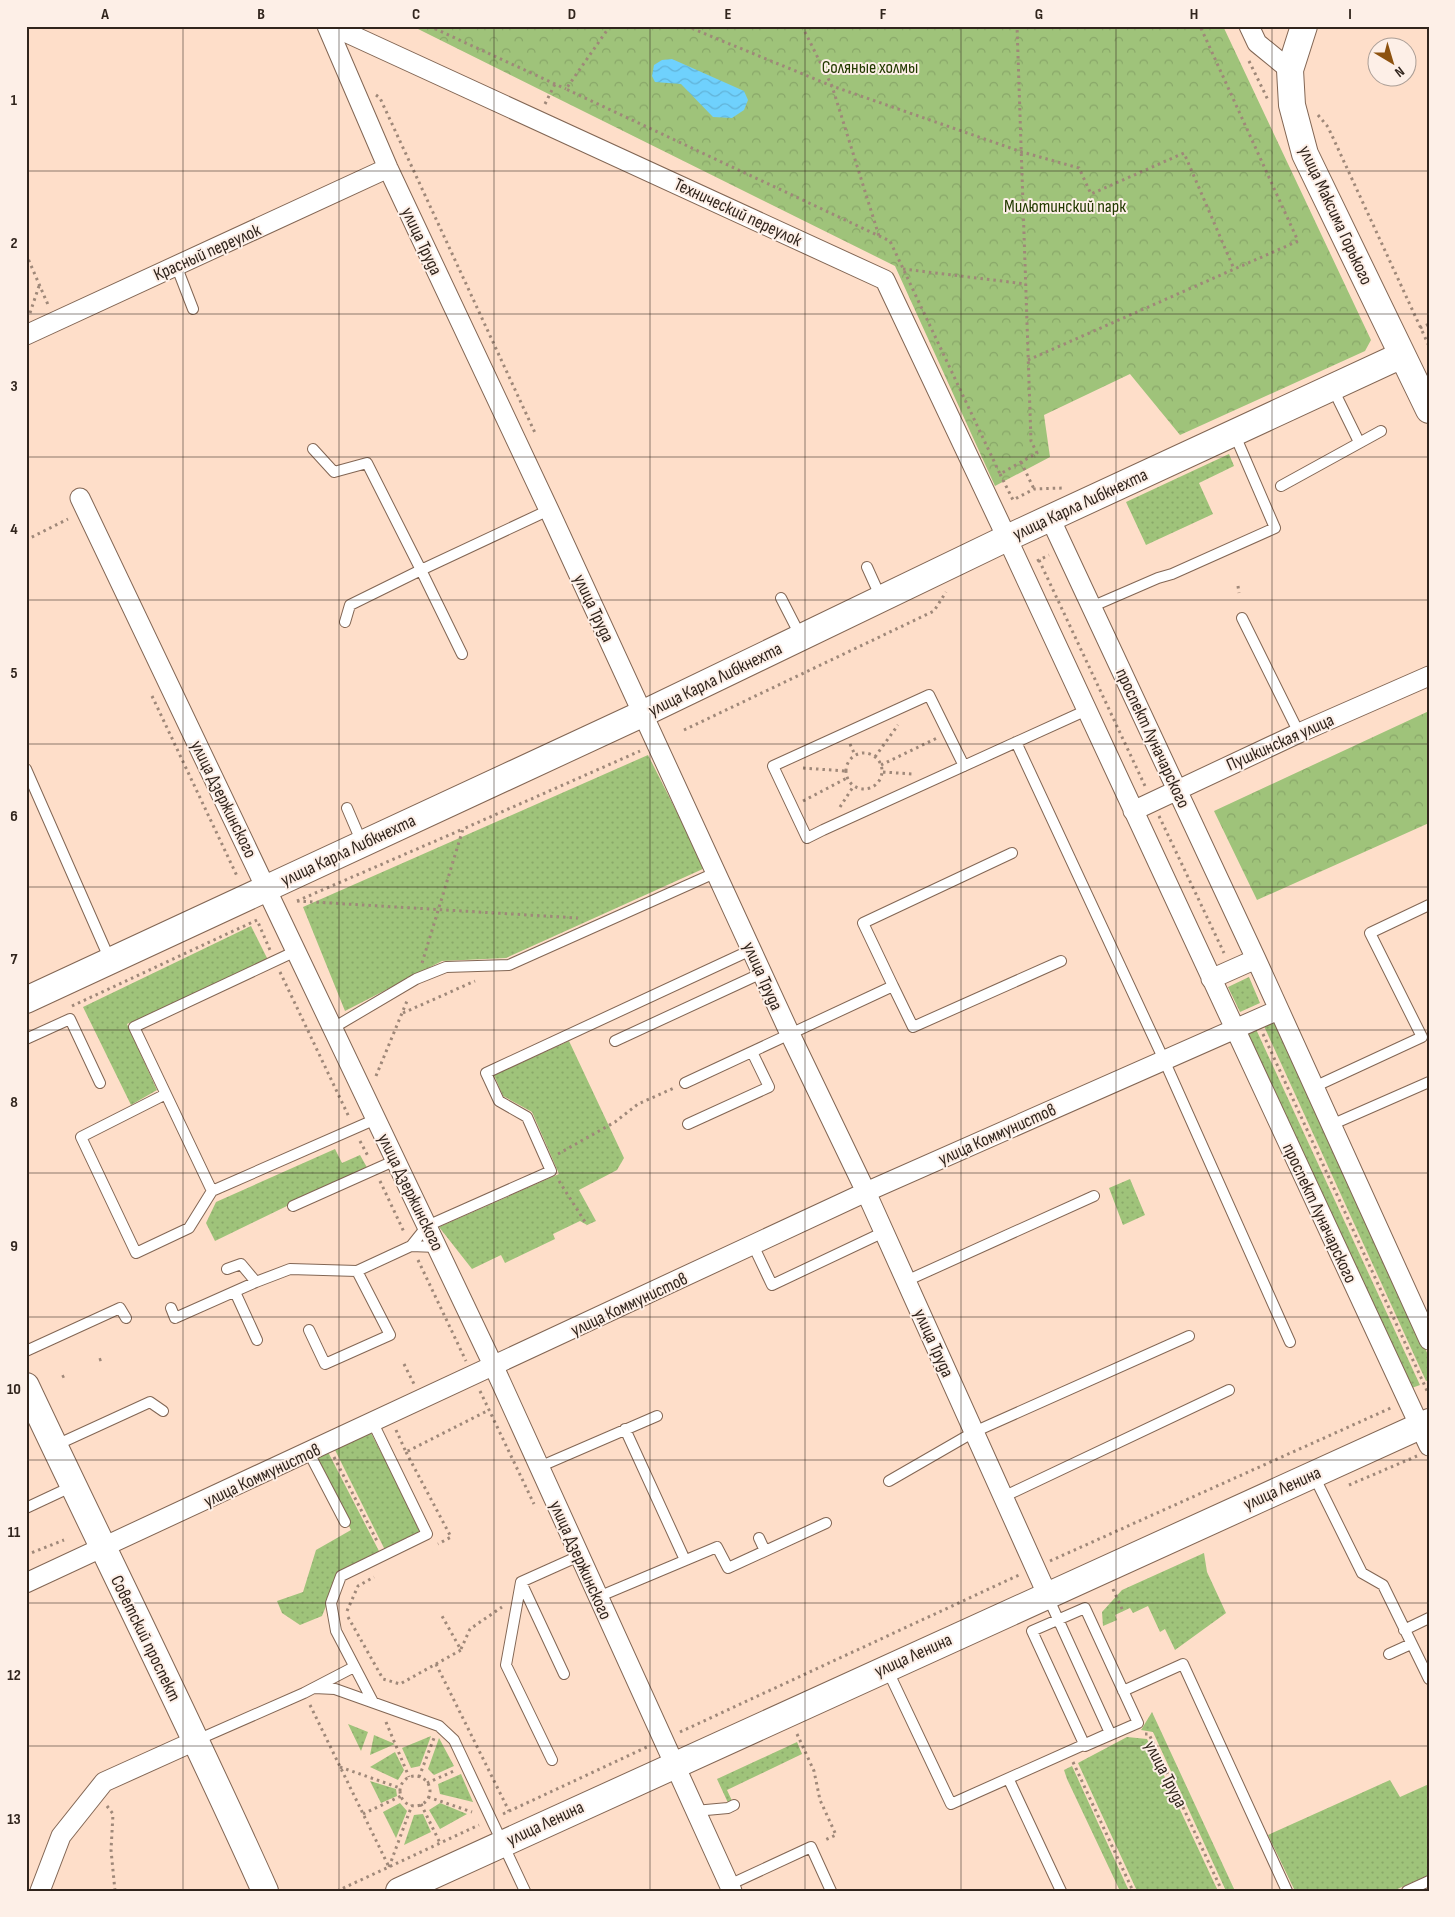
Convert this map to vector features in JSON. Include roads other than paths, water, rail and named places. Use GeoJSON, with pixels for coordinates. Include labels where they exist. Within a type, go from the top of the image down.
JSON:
{"type":"FeatureCollection","features":[{"type":"Feature","properties":{"kind":"main road"},"geometry":{"type":"LineString","coordinates":[[1290,70],[1304,26]]}},
{"type":"Feature","properties":{"kind":"main road","name":"улица Максима Горького"},"geometry":{"type":"LineString","coordinates":[[1290,70],[1292,105],[1305,154],[1429,410]]}},
{"type":"Feature","properties":{"kind":"main road","name":"улица Карла Либкнехта"},"geometry":{"type":"LineString","coordinates":[[26,1000],[642,714],[1007,538],[1402,355]]}},
{"type":"Feature","properties":{"kind":"main road","name":"Советский проспект"},"geometry":{"type":"LineString","coordinates":[[26,1386],[103,1549],[197,1740],[265,1891]]}},
{"type":"Feature","properties":{"kind":"main road","name":"улица Ленина"},"geometry":{"type":"LineString","coordinates":[[399,1891],[1047,1594],[1319,1485],[1424,1437]]}},
{"type":"Feature","properties":{"kind":"street","name":"улица Труда"},"geometry":{"type":"LineString","coordinates":[[327,26],[388,168],[549,510],[790,1034],[866,1192],[1047,1594]]}},
{"type":"Feature","properties":{"kind":"street","name":"Технический переулок"},"geometry":{"type":"LineString","coordinates":[[332,26],[884,280],[1007,538]]}},
{"type":"Feature","properties":{"kind":"street"},"geometry":{"type":"LineString","coordinates":[[1249,26],[1257,42],[1290,70]]}},
{"type":"Feature","properties":{"kind":"street","name":"Красный переулок"},"geometry":{"type":"LineString","coordinates":[[26,336],[388,168]]}},
{"type":"Feature","properties":{"kind":"street","name":"улица Дзержинского"},"geometry":{"type":"LineString","coordinates":[[80,498],[494,1367],[662,1740],[731,1888]]}},
{"type":"Feature","properties":{"kind":"street","name":"проспект Луначарского"},"geometry":{"type":"LineString","coordinates":[[1050,518],[1256,959],[1331,1125],[1425,1321],[1429,1340]]}},
{"type":"Feature","properties":{"kind":"street","name":"проспект Луначарского"},"geometry":{"type":"LineString","coordinates":[[1007,538],[1424,1437]]}},
{"type":"Feature","properties":{"kind":"street","name":"Пушкинская улица"},"geometry":{"type":"LineString","coordinates":[[1133,810],[1429,676]]}},
{"type":"Feature","properties":{"kind":"street"},"geometry":{"type":"LineString","coordinates":[[1211,979],[1256,959]]}},
{"type":"Feature","properties":{"kind":"street","name":"улица Коммунистов"},"geometry":{"type":"LineString","coordinates":[[26,1583],[310,1453],[866,1192],[1278,1010]]}},
{"type":"Feature","properties":{"kind":"street"},"geometry":{"type":"LineString","coordinates":[[40,1891],[61,1836],[104,1782],[197,1740]]}},
{"type":"Feature","properties":{"kind":"lane"},"geometry":{"type":"LineString","coordinates":[[176,266],[193,310]]}},
{"type":"Feature","properties":{"kind":"lane"},"geometry":{"type":"LineString","coordinates":[[1332,387],[1359,442]]}},
{"type":"Feature","properties":{"kind":"lane"},"geometry":{"type":"LineString","coordinates":[[1281,486],[1359,442],[1381,432]]}},
{"type":"Feature","properties":{"kind":"lane"},"geometry":{"type":"LineString","coordinates":[[1091,607],[1158,578],[1172,574],[1275,528],[1234,433]]}},
{"type":"Feature","properties":{"kind":"lane"},"geometry":{"type":"LineString","coordinates":[[312,449],[334,472],[367,463],[462,654]]}},
{"type":"Feature","properties":{"kind":"lane"},"geometry":{"type":"LineString","coordinates":[[345,622],[350,605],[549,510]]}},
{"type":"Feature","properties":{"kind":"lane"},"geometry":{"type":"LineString","coordinates":[[867,567],[881,599]]}},
{"type":"Feature","properties":{"kind":"lane"},"geometry":{"type":"LineString","coordinates":[[781,598],[801,638]]}},
{"type":"Feature","properties":{"kind":"lane"},"geometry":{"type":"LineString","coordinates":[[1242,618],[1299,734]]}},
{"type":"Feature","properties":{"kind":"lane"},"geometry":{"type":"LineString","coordinates":[[964,766],[929,695],[773,766],[807,838],[1087,710]]}},
{"type":"Feature","properties":{"kind":"lane"},"geometry":{"type":"LineString","coordinates":[[1016,742],[1164,1060],[1290,1342]]}},
{"type":"Feature","properties":{"kind":"lane"},"geometry":{"type":"LineString","coordinates":[[26,770],[110,961]]}},
{"type":"Feature","properties":{"kind":"lane"},"geometry":{"type":"LineString","coordinates":[[347,808],[362,843]]}},
{"type":"Feature","properties":{"kind":"lane"},"geometry":{"type":"LineString","coordinates":[[1012,854],[863,923],[913,1027],[1061,961]]}},
{"type":"Feature","properties":{"kind":"lane"},"geometry":{"type":"LineString","coordinates":[[333,1028],[416,979],[446,967],[509,965],[716,872]]}},
{"type":"Feature","properties":{"kind":"lane"},"geometry":{"type":"LineString","coordinates":[[1314,1087],[1422,1037],[1370,933],[1429,905]]}},
{"type":"Feature","properties":{"kind":"lane"},"geometry":{"type":"LineString","coordinates":[[212,1191],[164,1095],[134,1027],[296,950]]}},
{"type":"Feature","properties":{"kind":"lane"},"geometry":{"type":"LineString","coordinates":[[411,1246],[427,1226],[551,1171],[527,1117],[498,1101],[486,1073],[751,950]]}},
{"type":"Feature","properties":{"kind":"lane"},"geometry":{"type":"LineString","coordinates":[[615,1041],[762,973]]}},
{"type":"Feature","properties":{"kind":"lane"},"geometry":{"type":"LineString","coordinates":[[685,1083],[893,986]]}},
{"type":"Feature","properties":{"kind":"lane"},"geometry":{"type":"LineString","coordinates":[[26,1038],[70,1018],[100,1083]]}},
{"type":"Feature","properties":{"kind":"lane"},"geometry":{"type":"LineString","coordinates":[[688,1124],[769,1087],[752,1052]]}},
{"type":"Feature","properties":{"kind":"lane"},"geometry":{"type":"LineString","coordinates":[[1331,1125],[1429,1082]]}},
{"type":"Feature","properties":{"kind":"lane"},"geometry":{"type":"LineString","coordinates":[[164,1095],[81,1137],[136,1253],[189,1228],[212,1191],[376,1118]]}},
{"type":"Feature","properties":{"kind":"lane"},"geometry":{"type":"LineString","coordinates":[[293,1206],[396,1160]]}},
{"type":"Feature","properties":{"kind":"lane"},"geometry":{"type":"LineString","coordinates":[[906,1281],[1094,1196]]}},
{"type":"Feature","properties":{"kind":"lane"},"geometry":{"type":"LineString","coordinates":[[753,1245],[772,1285],[884,1232]]}},
{"type":"Feature","properties":{"kind":"lane"},"geometry":{"type":"LineString","coordinates":[[171,1308],[175,1318],[290,1269],[357,1271],[411,1246],[437,1246]]}},
{"type":"Feature","properties":{"kind":"lane"},"geometry":{"type":"LineString","coordinates":[[227,1269],[240,1264],[256,1282]]}},
{"type":"Feature","properties":{"kind":"lane"},"geometry":{"type":"LineString","coordinates":[[309,1330],[325,1364],[390,1335],[357,1271]]}},
{"type":"Feature","properties":{"kind":"lane"},"geometry":{"type":"LineString","coordinates":[[235,1292],[257,1340]]}},
{"type":"Feature","properties":{"kind":"lane"},"geometry":{"type":"LineString","coordinates":[[26,1351],[120,1308],[126,1318]]}},
{"type":"Feature","properties":{"kind":"lane"},"geometry":{"type":"LineString","coordinates":[[889,1481],[974,1432],[1189,1336]]}},
{"type":"Feature","properties":{"kind":"lane"},"geometry":{"type":"LineString","coordinates":[[1003,1497],[1229,1390]]}},
{"type":"Feature","properties":{"kind":"lane"},"geometry":{"type":"LineString","coordinates":[[54,1446],[150,1402],[163,1411]]}},
{"type":"Feature","properties":{"kind":"lane"},"geometry":{"type":"LineString","coordinates":[[539,1467],[656,1416]]}},
{"type":"Feature","properties":{"kind":"lane"},"geometry":{"type":"LineString","coordinates":[[373,1423],[427,1534],[341,1576],[331,1603],[336,1631],[354,1667],[376,1703]]}},
{"type":"Feature","properties":{"kind":"lane"},"geometry":{"type":"LineString","coordinates":[[625,1429],[685,1560]]}},
{"type":"Feature","properties":{"kind":"lane"},"geometry":{"type":"LineString","coordinates":[[310,1453],[345,1522]]}},
{"type":"Feature","properties":{"kind":"lane"},"geometry":{"type":"LineString","coordinates":[[1319,1485],[1362,1573],[1383,1585],[1429,1679]]}},
{"type":"Feature","properties":{"kind":"lane"},"geometry":{"type":"LineString","coordinates":[[26,1508],[73,1486]]}},
{"type":"Feature","properties":{"kind":"lane"},"geometry":{"type":"LineString","coordinates":[[598,1597],[717,1547],[728,1568],[826,1523]]}},
{"type":"Feature","properties":{"kind":"lane"},"geometry":{"type":"LineString","coordinates":[[759,1538],[765,1551]]}},
{"type":"Feature","properties":{"kind":"lane"},"geometry":{"type":"LineString","coordinates":[[522,1582],[579,1556]]}},
{"type":"Feature","properties":{"kind":"lane"},"geometry":{"type":"LineString","coordinates":[[522,1582],[506,1664],[552,1760]]}},
{"type":"Feature","properties":{"kind":"lane"},"geometry":{"type":"LineString","coordinates":[[522,1582],[564,1674]]}},
{"type":"Feature","properties":{"kind":"lane","name":"улица Труда"},"geometry":{"type":"LineString","coordinates":[[1047,1594],[1112,1733]]}},
{"type":"Feature","properties":{"kind":"lane"},"geometry":{"type":"LineString","coordinates":[[887,1667],[951,1804],[1009,1780],[1085,1746],[1112,1733],[1138,1723],[1085,1608],[1032,1631],[1085,1746]]}},
{"type":"Feature","properties":{"kind":"lane"},"geometry":{"type":"LineString","coordinates":[[1404,1630],[1429,1618]]}},
{"type":"Feature","properties":{"kind":"lane"},"geometry":{"type":"LineString","coordinates":[[1389,1654],[1412,1644]]}},
{"type":"Feature","properties":{"kind":"lane"},"geometry":{"type":"LineString","coordinates":[[1123,1691],[1183,1664],[1287,1891]]}},
{"type":"Feature","properties":{"kind":"lane"},"geometry":{"type":"LineString","coordinates":[[197,1740],[309,1690],[354,1667]]}},
{"type":"Feature","properties":{"kind":"lane"},"geometry":{"type":"LineString","coordinates":[[309,1690],[335,1689],[376,1703],[439,1726],[454,1740],[524,1891]]}},
{"type":"Feature","properties":{"kind":"lane"},"geometry":{"type":"LineString","coordinates":[[1009,1780],[1061,1891]]}},
{"type":"Feature","properties":{"kind":"lane"},"geometry":{"type":"LineString","coordinates":[[695,1811],[728,1808],[734,1805]]}},
{"type":"Feature","properties":{"kind":"lane"},"geometry":{"type":"LineString","coordinates":[[731,1888],[810,1847],[831,1891]]}},
{"type":"Feature","properties":{"kind":"lane"},"geometry":{"type":"LineString","coordinates":[[1407,1891],[1429,1881]]}},
{"type":"Feature","properties":{"kind":"water"},"geometry":{"type":"Polygon","coordinates":[[[672,59],[744,91],[748,100],[744,110],[732,118],[713,117],[681,84],[655,82],[652,76],[654,65],[662,60],[672,59]]]}},
{"type":"Feature","properties":{"kind":"park label","name":"Соляные холмы"},"geometry":{"type":"Point","coordinates":[870,67]}},
{"type":"Feature","properties":{"kind":"park label","name":"Милютинский парк"},"geometry":{"type":"Point","coordinates":[1065,206]}}]}
